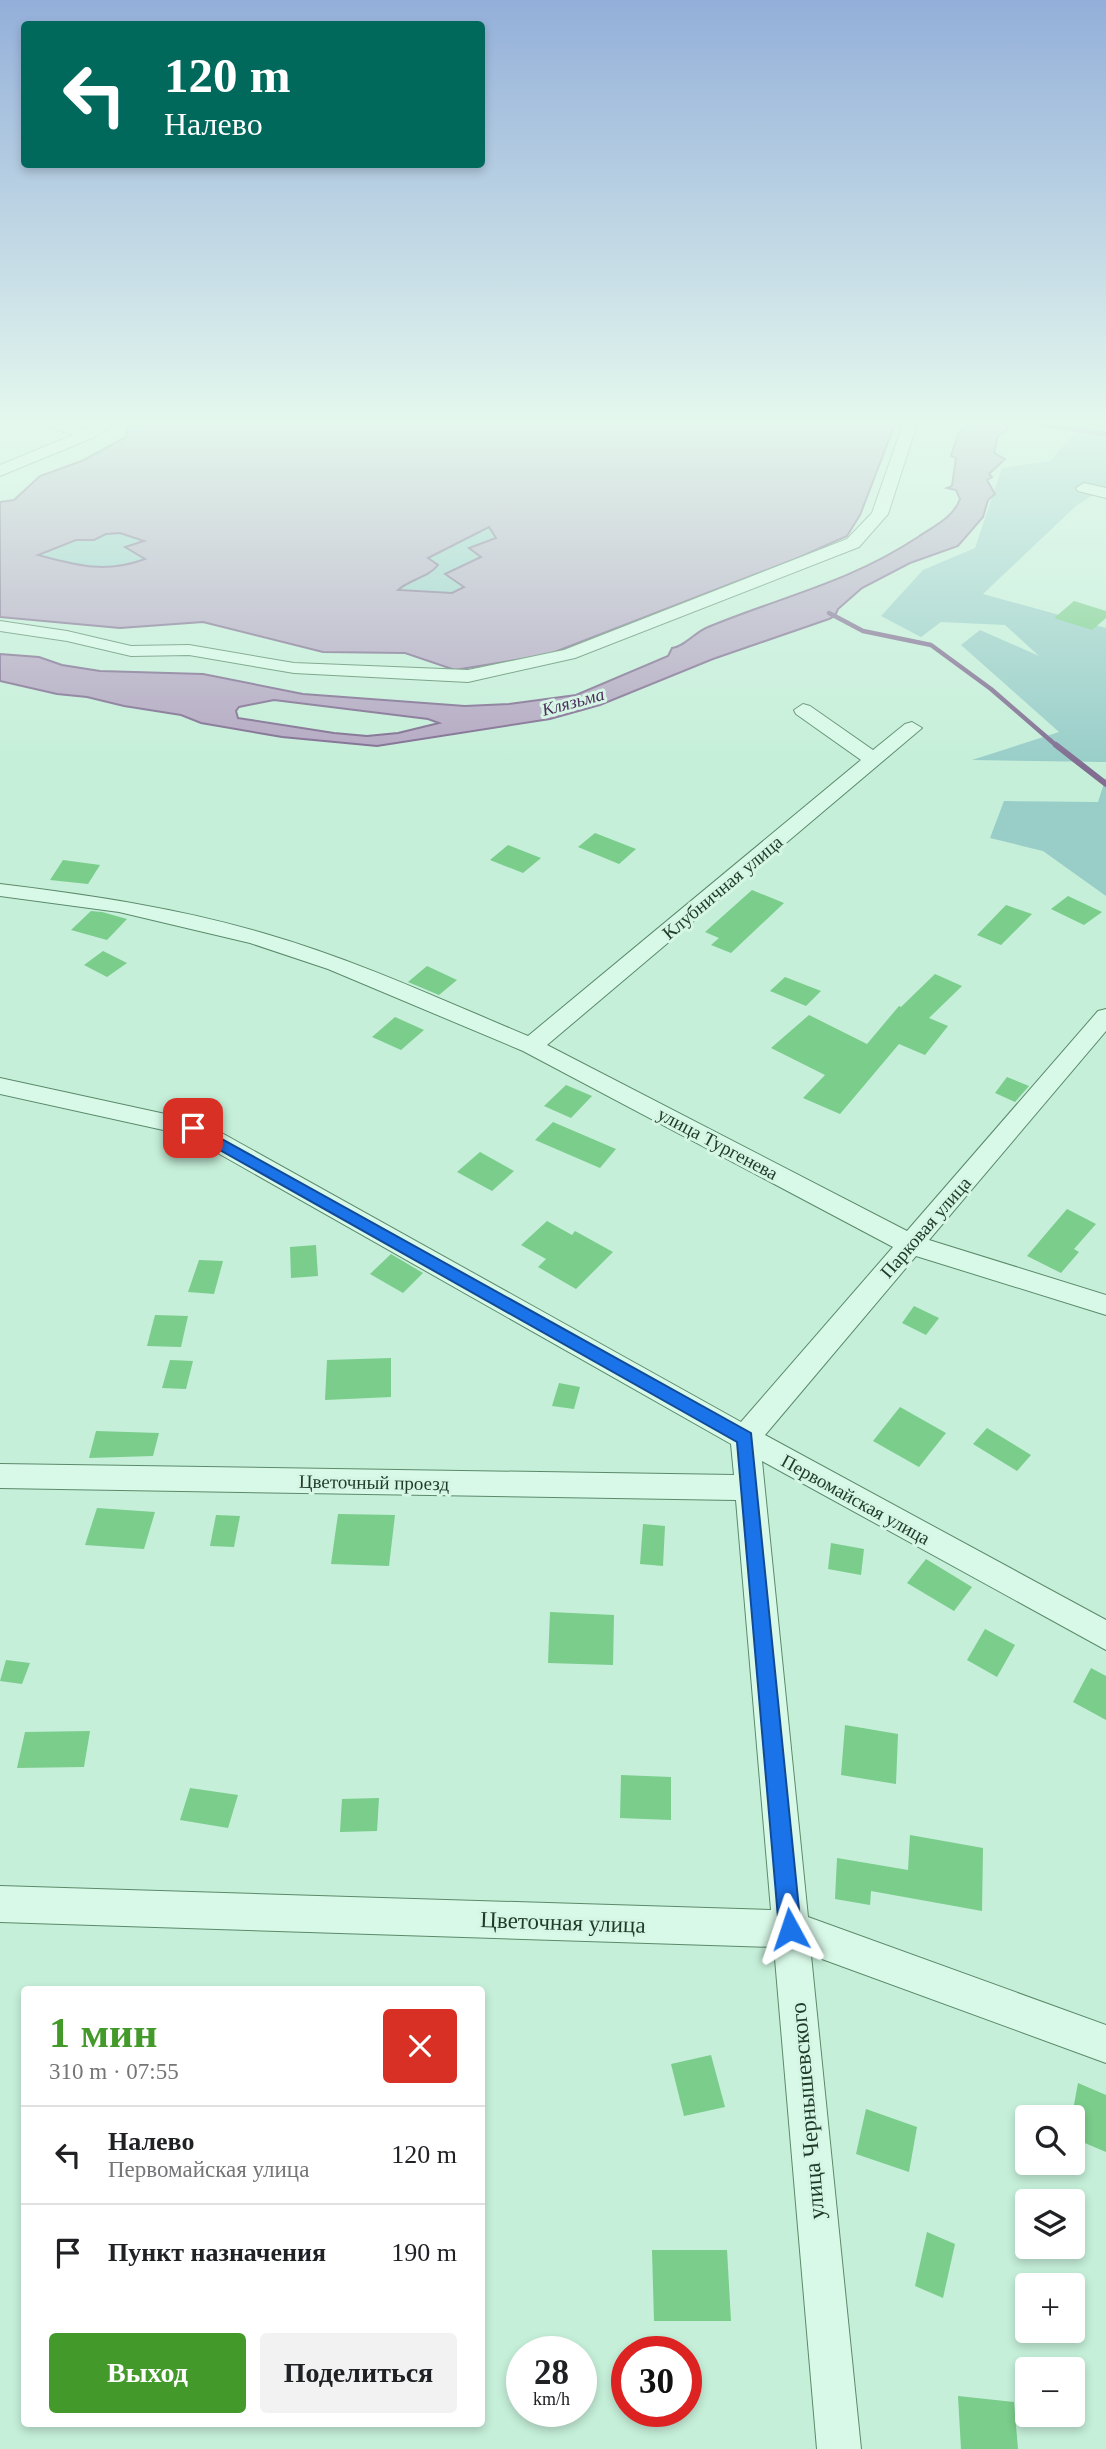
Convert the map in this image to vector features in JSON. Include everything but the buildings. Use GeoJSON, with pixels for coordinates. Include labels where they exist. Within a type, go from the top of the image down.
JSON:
{"type":"FeatureCollection","features":[{"type":"Feature","properties":{"kind":"street"},"geometry":{"type":"LineString","coordinates":[[0,626],[67,636],[131,651],[189,650],[294,668],[468,676],[569,654],[853,543],[857,538]]}},
{"type":"Feature","properties":{"kind":"street"},"geometry":{"type":"LineString","coordinates":[[803,710],[874,760]]}},
{"type":"Feature","properties":{"kind":"street","name":"Клубничная улица"},"geometry":{"type":"LineString","coordinates":[[531,1045],[912,728]]}},
{"type":"Feature","properties":{"kind":"street","name":"улица Тургенева"},"geometry":{"type":"LineString","coordinates":[[0,890],[119,905],[257,938],[336,964],[531,1045],[910,1244],[1106,1306]]}},
{"type":"Feature","properties":{"kind":"street","name":"Парковая улица"},"geometry":{"type":"LineString","coordinates":[[745,1438],[1106,1016]]}},
{"type":"Feature","properties":{"kind":"street","name":"Первомайская улица"},"geometry":{"type":"LineString","coordinates":[[0,1086],[193,1128],[745,1438],[1106,1636]]}},
{"type":"Feature","properties":{"kind":"street","name":"улица Чернышевского"},"geometry":{"type":"LineString","coordinates":[[745,1438],[839,2449]]}},
{"type":"Feature","properties":{"kind":"street","name":"Цветочный проезд"},"geometry":{"type":"LineString","coordinates":[[0,1476],[748,1488]]}},
{"type":"Feature","properties":{"kind":"street","name":"Цветочная улица"},"geometry":{"type":"LineString","coordinates":[[0,1904],[790,1929],[1106,2044]]}},
{"type":"Feature","properties":{"kind":"shaded area"},"geometry":{"type":"Polygon","coordinates":[[[137,538],[145,541],[126,547],[146,559],[119,566],[92,567],[37,555],[76,540],[137,538]]]}},
{"type":"Feature","properties":{"kind":"shaded area"},"geometry":{"type":"Polygon","coordinates":[[[467,538],[496,538],[470,548],[482,557],[445,574],[465,587],[452,593],[397,591],[438,565],[427,559],[467,538]]]}},
{"type":"Feature","properties":{"kind":"shaded area"},"geometry":{"type":"Polygon","coordinates":[[[978,538],[1042,538],[983,594],[1106,628],[1106,762],[972,760],[1059,732],[961,645],[980,630],[1039,656],[1005,625],[941,622],[921,637],[881,616],[923,570],[975,548],[978,538]]]}},
{"type":"Feature","properties":{"kind":"shaded area"},"geometry":{"type":"Polygon","coordinates":[[[1106,777],[1106,896],[1043,851],[990,838],[1004,801],[1098,802],[1106,777]]]}},
{"type":"Feature","properties":{"kind":"water"},"geometry":{"type":"Polygon","coordinates":[[[0,538],[97,538],[76,540],[38,555],[78,565],[104,567],[145,559],[125,547],[144,541],[136,538],[467,538],[428,558],[438,565],[398,590],[452,593],[464,587],[445,574],[481,557],[469,548],[495,538],[842,538],[547,655],[455,670],[405,653],[323,652],[203,622],[120,628],[0,617],[0,538]]]}},
{"type":"Feature","properties":{"kind":"water","name":"Клязьма"},"geometry":{"type":"Polygon","coordinates":[[[915,538],[965,538],[958,546],[910,563],[862,588],[829,619],[713,659],[600,705],[550,719],[377,746],[282,737],[0,681],[0,654],[39,657],[62,665],[100,671],[203,674],[303,694],[465,706],[509,704],[576,695],[668,656],[672,648],[708,627],[841,578],[915,538]],[[274,700],[239,707],[236,711],[238,718],[367,736],[398,733],[439,723],[428,719],[274,700]]]}},
{"type":"Feature","properties":{"kind":"waterway"},"geometry":{"type":"LineString","coordinates":[[829,613],[863,631],[931,645],[991,689],[1058,747]]}},
{"type":"Feature","properties":{"kind":"waterway"},"geometry":{"type":"LineString","coordinates":[[1056,745],[1106,784]]}},
{"type":"Feature","properties":{"kind":"route"},"geometry":{"type":"LineString","coordinates":[[193,1128],[745,1438],[790,1929]]}}]}
